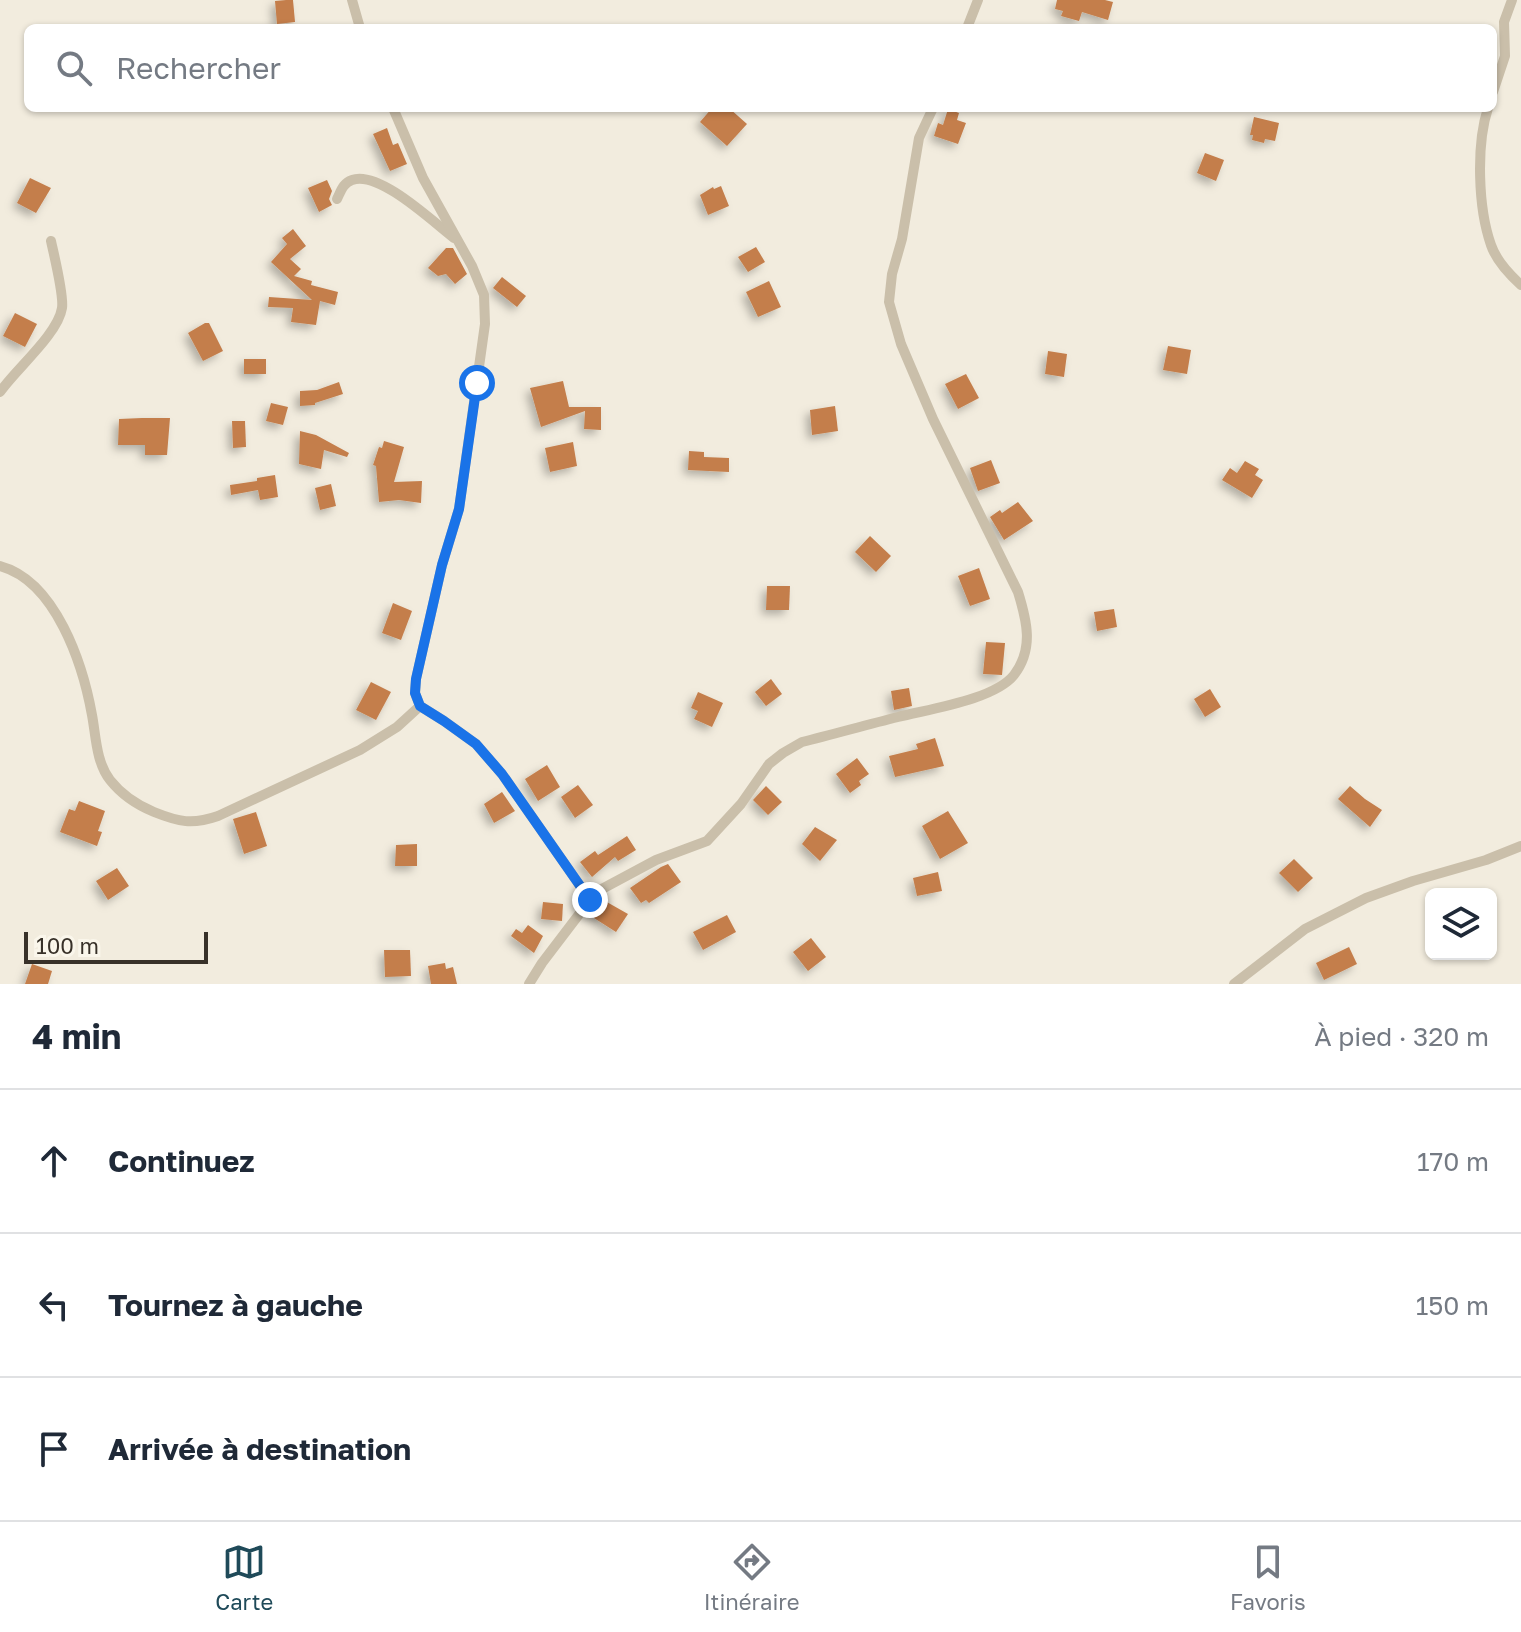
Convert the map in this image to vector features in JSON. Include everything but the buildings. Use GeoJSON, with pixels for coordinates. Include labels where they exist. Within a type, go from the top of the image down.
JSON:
{"type":"FeatureCollection","features":[{"type":"Feature","properties":{"kind":"street"},"geometry":{"type":"LineString","coordinates":[[352,0],[359,24]]}},
{"type":"Feature","properties":{"kind":"street"},"geometry":{"type":"LineString","coordinates":[[969,24],[978,0]]}},
{"type":"Feature","properties":{"kind":"street"},"geometry":{"type":"LineString","coordinates":[[1497,80],[1505,56],[1504,22],[1512,0]]}},
{"type":"Feature","properties":{"kind":"street"},"geometry":{"type":"LineString","coordinates":[[395,112],[423,178],[459,241],[484,295],[485,324],[459,509],[442,565],[415,693],[420,706],[476,744],[502,774],[590,900]]}},
{"type":"Feature","properties":{"kind":"street"},"geometry":{"type":"LineString","coordinates":[[529,984],[600,890],[656,860],[707,841],[741,804],[769,764],[792,748],[802,742],[966,701],[999,687],[1012,677],[1022,663],[1028,645],[1028,631],[1018,592],[933,419],[901,344],[889,302],[919,138],[931,112]]}},
{"type":"Feature","properties":{"kind":"street"},"geometry":{"type":"LineString","coordinates":[[1487,112],[1480,158],[1481,200],[1491,247],[1521,285]]}},
{"type":"Feature","properties":{"kind":"street"},"geometry":{"type":"LineString","coordinates":[[337,199],[350,180],[362,178],[377,182],[459,241]]}},
{"type":"Feature","properties":{"kind":"street"},"geometry":{"type":"LineString","coordinates":[[0,392],[58,321],[63,306],[51,241]]}},
{"type":"Feature","properties":{"kind":"street"},"geometry":{"type":"LineString","coordinates":[[0,566],[36,587],[59,619],[86,682],[98,748],[110,780],[140,806],[179,822],[202,822],[218,816],[360,750],[397,727],[420,706]]}},
{"type":"Feature","properties":{"kind":"street"},"geometry":{"type":"LineString","coordinates":[[1234,984],[1305,929],[1366,898],[1521,846]]}},
{"type":"Feature","properties":{"kind":"route"},"geometry":{"type":"LineString","coordinates":[[477,383],[459,509],[442,565],[415,693],[420,706],[476,744],[502,774],[590,900]]}}]}
